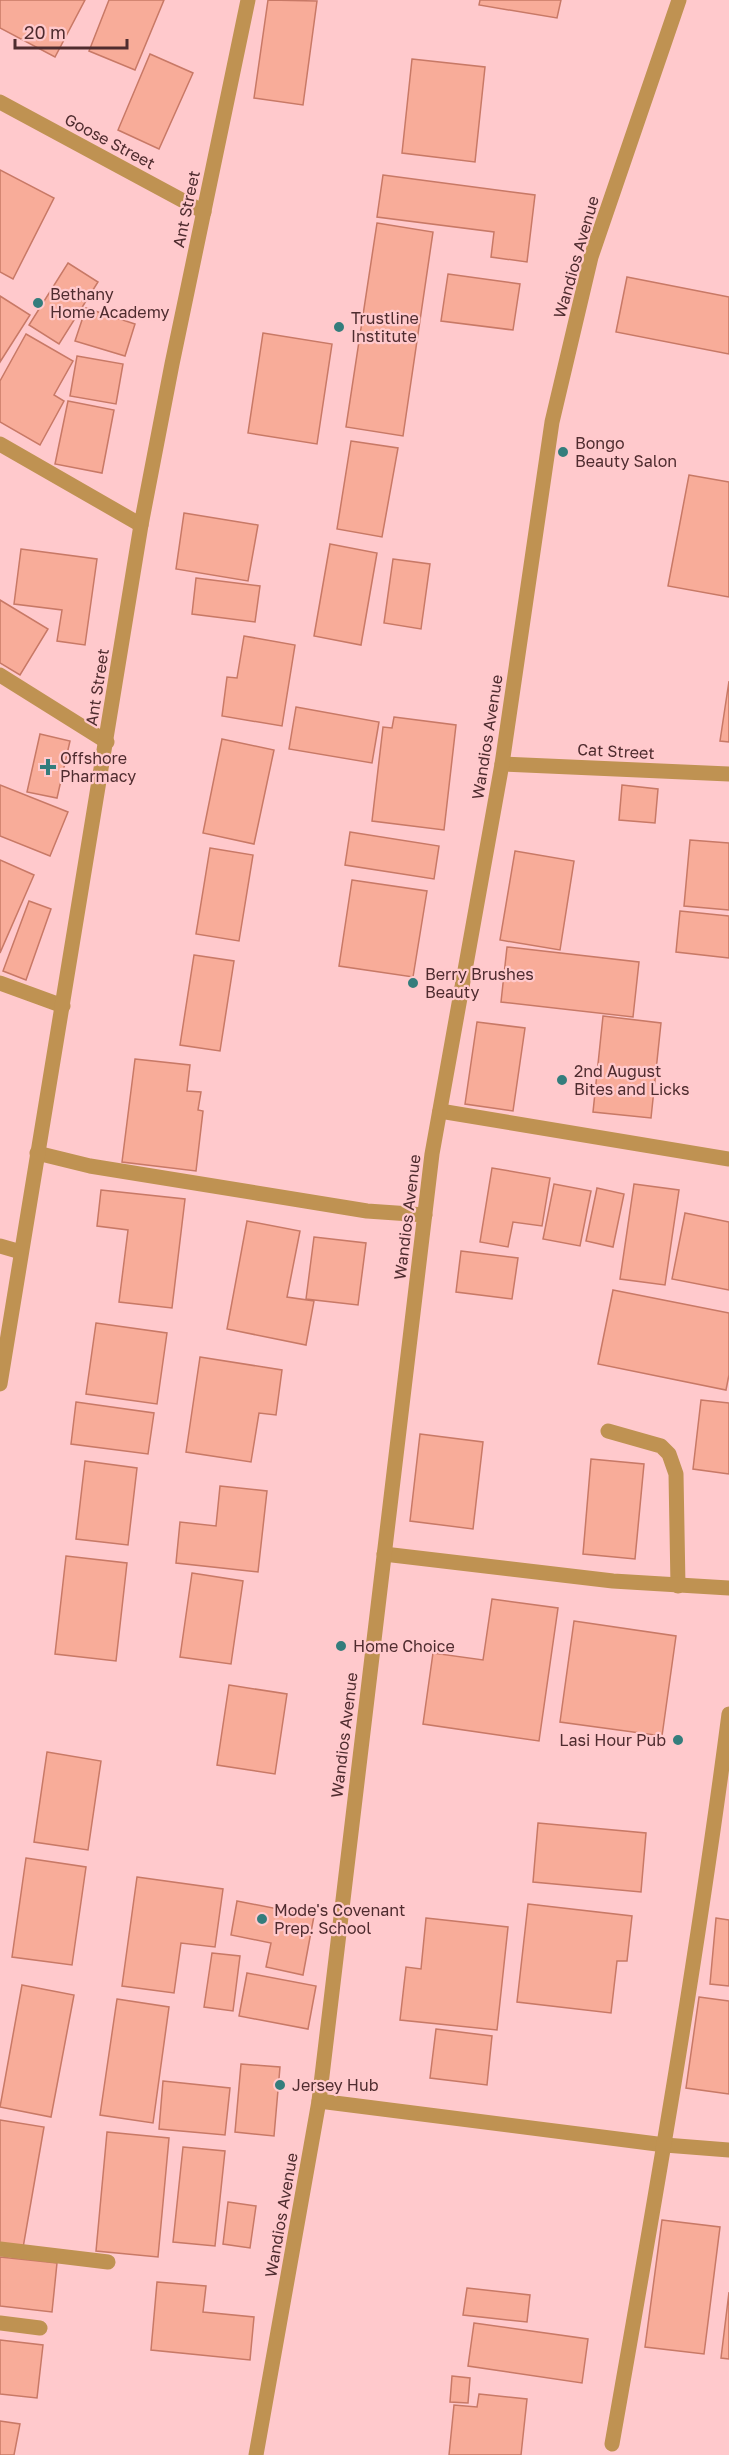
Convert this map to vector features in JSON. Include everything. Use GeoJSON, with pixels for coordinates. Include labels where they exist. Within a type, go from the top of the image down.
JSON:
{"type":"FeatureCollection","features":[{"type":"Feature","properties":{"kind":"street","name":"Ant Street"},"geometry":{"type":"LineString","coordinates":[[0,1384],[141,525],[248,0]]}},
{"type":"Feature","properties":{"kind":"street","name":"Wandios Avenue"},"geometry":{"type":"LineString","coordinates":[[256,2455],[320,2101],[425,1215],[440,1111],[502,764],[555,407],[591,257],[679,0]]}},
{"type":"Feature","properties":{"kind":"street","name":"Goose Street"},"geometry":{"type":"LineString","coordinates":[[0,102],[204,212]]}},
{"type":"Feature","properties":{"kind":"street"},"geometry":{"type":"LineString","coordinates":[[0,444],[141,525]]}},
{"type":"Feature","properties":{"kind":"street"},"geometry":{"type":"LineString","coordinates":[[0,675],[107,742]]}},
{"type":"Feature","properties":{"kind":"street","name":"Cat Street"},"geometry":{"type":"LineString","coordinates":[[502,764],[729,774]]}},
{"type":"Feature","properties":{"kind":"street"},"geometry":{"type":"LineString","coordinates":[[0,984],[63,1006]]}},
{"type":"Feature","properties":{"kind":"street"},"geometry":{"type":"LineString","coordinates":[[440,1111],[729,1159]]}},
{"type":"Feature","properties":{"kind":"street"},"geometry":{"type":"LineString","coordinates":[[38,1153],[90,1166],[367,1211],[425,1215]]}},
{"type":"Feature","properties":{"kind":"street"},"geometry":{"type":"LineString","coordinates":[[0,1246],[21,1252]]}},
{"type":"Feature","properties":{"kind":"street"},"geometry":{"type":"LineString","coordinates":[[608,1431],[661,1446],[669,1454],[676,1474],[678,1586]]}},
{"type":"Feature","properties":{"kind":"street"},"geometry":{"type":"LineString","coordinates":[[384,1554],[614,1581],[729,1588]]}},
{"type":"Feature","properties":{"kind":"street"},"geometry":{"type":"LineString","coordinates":[[612,2444],[665,2145],[709,1868],[729,1714]]}},
{"type":"Feature","properties":{"kind":"street"},"geometry":{"type":"LineString","coordinates":[[320,2101],[665,2145],[729,2150]]}},
{"type":"Feature","properties":{"kind":"street"},"geometry":{"type":"LineString","coordinates":[[0,2248],[108,2262]]}},
{"type":"Feature","properties":{"kind":"street"},"geometry":{"type":"LineString","coordinates":[[0,2323],[40,2328]]}},
{"type":"Feature","properties":{"kind":"building"},"geometry":{"type":"Polygon","coordinates":[[[0,0],[85,0],[55,57],[0,28],[0,0]]]}},
{"type":"Feature","properties":{"kind":"building"},"geometry":{"type":"Polygon","coordinates":[[[109,0],[164,0],[135,70],[89,51],[109,0]]]}},
{"type":"Feature","properties":{"kind":"building"},"geometry":{"type":"Polygon","coordinates":[[[268,0],[317,1],[303,105],[254,98],[268,0]]]}},
{"type":"Feature","properties":{"kind":"building"},"geometry":{"type":"Polygon","coordinates":[[[480,0],[561,0],[557,18],[479,5],[480,0]]]}},
{"type":"Feature","properties":{"kind":"building"},"geometry":{"type":"Polygon","coordinates":[[[150,54],[193,73],[159,149],[118,130],[150,54]]]}},
{"type":"Feature","properties":{"kind":"building"},"geometry":{"type":"Polygon","coordinates":[[[412,59],[485,67],[475,162],[402,153],[412,59]]]}},
{"type":"Feature","properties":{"kind":"building"},"geometry":{"type":"Polygon","coordinates":[[[0,170],[54,198],[13,279],[0,272],[0,170]]]}},
{"type":"Feature","properties":{"kind":"building"},"geometry":{"type":"Polygon","coordinates":[[[383,175],[535,195],[527,262],[491,257],[494,232],[377,217],[383,175]]]}},
{"type":"Feature","properties":{"kind":"building"},"geometry":{"type":"Polygon","coordinates":[[[377,223],[433,232],[403,436],[346,427],[377,223]]]}},
{"type":"Feature","properties":{"kind":"building"},"geometry":{"type":"Polygon","coordinates":[[[68,263],[98,282],[59,344],[29,325],[68,263]]]}},
{"type":"Feature","properties":{"kind":"building"},"geometry":{"type":"Polygon","coordinates":[[[448,274],[520,284],[513,330],[441,321],[448,274]]]}},
{"type":"Feature","properties":{"kind":"building"},"geometry":{"type":"Polygon","coordinates":[[[627,277],[729,297],[729,354],[616,332],[627,277]]]}},
{"type":"Feature","properties":{"kind":"building"},"geometry":{"type":"Polygon","coordinates":[[[0,296],[30,315],[0,362],[0,296]]]}},
{"type":"Feature","properties":{"kind":"building"},"geometry":{"type":"Polygon","coordinates":[[[86,308],[135,324],[125,356],[75,341],[86,308]]]}},
{"type":"Feature","properties":{"kind":"building"},"geometry":{"type":"Polygon","coordinates":[[[263,333],[332,344],[317,444],[248,433],[263,333]]]}},
{"type":"Feature","properties":{"kind":"building"},"geometry":{"type":"Polygon","coordinates":[[[26,334],[73,361],[54,395],[64,401],[40,445],[0,422],[0,381],[26,334]]]}},
{"type":"Feature","properties":{"kind":"building"},"geometry":{"type":"Polygon","coordinates":[[[77,356],[123,364],[116,404],[70,396],[77,356]]]}},
{"type":"Feature","properties":{"kind":"building"},"geometry":{"type":"Polygon","coordinates":[[[68,401],[114,410],[102,473],[55,464],[68,401]]]}},
{"type":"Feature","properties":{"kind":"building"},"geometry":{"type":"Polygon","coordinates":[[[351,441],[398,448],[382,537],[337,529],[351,441]]]}},
{"type":"Feature","properties":{"kind":"building"},"geometry":{"type":"Polygon","coordinates":[[[689,475],[729,482],[729,597],[668,586],[689,475]]]}},
{"type":"Feature","properties":{"kind":"building"},"geometry":{"type":"Polygon","coordinates":[[[184,513],[258,525],[248,581],[176,569],[184,513]]]}},
{"type":"Feature","properties":{"kind":"building"},"geometry":{"type":"Polygon","coordinates":[[[330,544],[377,553],[361,645],[314,636],[330,544]]]}},
{"type":"Feature","properties":{"kind":"building"},"geometry":{"type":"Polygon","coordinates":[[[21,549],[97,559],[85,645],[57,641],[62,610],[14,604],[21,549]]]}},
{"type":"Feature","properties":{"kind":"building"},"geometry":{"type":"Polygon","coordinates":[[[393,559],[430,564],[421,629],[384,623],[393,559]]]}},
{"type":"Feature","properties":{"kind":"building"},"geometry":{"type":"Polygon","coordinates":[[[196,578],[260,586],[255,622],[192,614],[196,578]]]}},
{"type":"Feature","properties":{"kind":"building"},"geometry":{"type":"Polygon","coordinates":[[[0,600],[48,629],[20,675],[0,663],[0,600]]]}},
{"type":"Feature","properties":{"kind":"building"},"geometry":{"type":"Polygon","coordinates":[[[244,636],[295,645],[282,726],[222,716],[227,677],[237,678],[244,636]]]}},
{"type":"Feature","properties":{"kind":"building"},"geometry":{"type":"Polygon","coordinates":[[[729,681],[729,742],[720,741],[729,681]]]}},
{"type":"Feature","properties":{"kind":"building"},"geometry":{"type":"Polygon","coordinates":[[[296,707],[379,722],[372,763],[289,749],[296,707]]]}},
{"type":"Feature","properties":{"kind":"building"},"geometry":{"type":"Polygon","coordinates":[[[394,717],[456,725],[444,830],[372,821],[383,727],[392,728],[394,717]]]}},
{"type":"Feature","properties":{"kind":"building","name":"Offshore Pharmacy"},"geometry":{"type":"Polygon","coordinates":[[[40,734],[70,741],[57,798],[27,792],[40,734]]]}},
{"type":"Feature","properties":{"kind":"building"},"geometry":{"type":"Polygon","coordinates":[[[222,739],[274,750],[254,844],[203,833],[222,739]]]}},
{"type":"Feature","properties":{"kind":"building"},"geometry":{"type":"Polygon","coordinates":[[[0,785],[68,812],[50,856],[0,836],[0,785]]]}},
{"type":"Feature","properties":{"kind":"building"},"geometry":{"type":"Polygon","coordinates":[[[622,785],[658,789],[655,823],[619,820],[622,785]]]}},
{"type":"Feature","properties":{"kind":"building"},"geometry":{"type":"Polygon","coordinates":[[[350,832],[439,846],[434,879],[345,865],[350,832]]]}},
{"type":"Feature","properties":{"kind":"building"},"geometry":{"type":"Polygon","coordinates":[[[690,840],[729,843],[729,910],[684,906],[690,840]]]}},
{"type":"Feature","properties":{"kind":"building"},"geometry":{"type":"Polygon","coordinates":[[[210,848],[253,855],[239,941],[196,934],[210,848]]]}},
{"type":"Feature","properties":{"kind":"building"},"geometry":{"type":"Polygon","coordinates":[[[515,851],[574,861],[560,950],[500,940],[515,851]]]}},
{"type":"Feature","properties":{"kind":"building"},"geometry":{"type":"Polygon","coordinates":[[[0,860],[34,875],[0,953],[0,860]]]}},
{"type":"Feature","properties":{"kind":"building"},"geometry":{"type":"Polygon","coordinates":[[[352,880],[427,891],[413,977],[339,966],[352,880]]]}},
{"type":"Feature","properties":{"kind":"building"},"geometry":{"type":"Polygon","coordinates":[[[29,901],[51,909],[26,980],[3,971],[29,901]]]}},
{"type":"Feature","properties":{"kind":"building"},"geometry":{"type":"Polygon","coordinates":[[[680,911],[729,916],[729,958],[676,952],[680,911]]]}},
{"type":"Feature","properties":{"kind":"building"},"geometry":{"type":"Polygon","coordinates":[[[507,947],[639,962],[633,1017],[501,1002],[507,947]]]}},
{"type":"Feature","properties":{"kind":"building"},"geometry":{"type":"Polygon","coordinates":[[[194,955],[234,961],[220,1051],[180,1045],[194,955]]]}},
{"type":"Feature","properties":{"kind":"building"},"geometry":{"type":"Polygon","coordinates":[[[603,1016],[661,1023],[651,1118],[593,1112],[603,1016]]]}},
{"type":"Feature","properties":{"kind":"building"},"geometry":{"type":"Polygon","coordinates":[[[477,1022],[525,1028],[513,1111],[465,1104],[477,1022]]]}},
{"type":"Feature","properties":{"kind":"building"},"geometry":{"type":"Polygon","coordinates":[[[135,1059],[190,1065],[187,1091],[201,1092],[198,1110],[203,1111],[196,1171],[122,1162],[135,1059]]]}},
{"type":"Feature","properties":{"kind":"building"},"geometry":{"type":"Polygon","coordinates":[[[492,1168],[550,1178],[542,1226],[513,1222],[508,1247],[480,1242],[492,1168]]]}},
{"type":"Feature","properties":{"kind":"building"},"geometry":{"type":"Polygon","coordinates":[[[554,1184],[591,1191],[580,1246],[543,1239],[554,1184]]]}},
{"type":"Feature","properties":{"kind":"building"},"geometry":{"type":"Polygon","coordinates":[[[634,1184],[679,1190],[665,1285],[620,1279],[634,1184]]]}},
{"type":"Feature","properties":{"kind":"building"},"geometry":{"type":"Polygon","coordinates":[[[597,1188],[624,1194],[613,1247],[586,1241],[597,1188]]]}},
{"type":"Feature","properties":{"kind":"building"},"geometry":{"type":"Polygon","coordinates":[[[101,1190],[185,1199],[172,1308],[119,1302],[128,1230],[97,1226],[101,1190]]]}},
{"type":"Feature","properties":{"kind":"building"},"geometry":{"type":"Polygon","coordinates":[[[685,1213],[729,1222],[729,1290],[672,1279],[685,1213]]]}},
{"type":"Feature","properties":{"kind":"building"},"geometry":{"type":"Polygon","coordinates":[[[247,1221],[300,1231],[287,1297],[314,1301],[306,1345],[227,1329],[247,1221]]]}},
{"type":"Feature","properties":{"kind":"building"},"geometry":{"type":"Polygon","coordinates":[[[314,1237],[366,1243],[358,1305],[306,1299],[314,1237]]]}},
{"type":"Feature","properties":{"kind":"building"},"geometry":{"type":"Polygon","coordinates":[[[461,1251],[518,1258],[512,1299],[456,1292],[461,1251]]]}},
{"type":"Feature","properties":{"kind":"building"},"geometry":{"type":"Polygon","coordinates":[[[613,1290],[729,1313],[729,1375],[726,1390],[598,1364],[613,1290]]]}},
{"type":"Feature","properties":{"kind":"building"},"geometry":{"type":"Polygon","coordinates":[[[96,1323],[167,1333],[157,1404],[86,1394],[96,1323]]]}},
{"type":"Feature","properties":{"kind":"building"},"geometry":{"type":"Polygon","coordinates":[[[200,1357],[282,1370],[276,1415],[259,1413],[251,1462],[186,1452],[200,1357]]]}},
{"type":"Feature","properties":{"kind":"building"},"geometry":{"type":"Polygon","coordinates":[[[701,1400],[729,1403],[729,1474],[693,1469],[701,1400]]]}},
{"type":"Feature","properties":{"kind":"building"},"geometry":{"type":"Polygon","coordinates":[[[76,1402],[154,1413],[148,1454],[71,1444],[76,1402]]]}},
{"type":"Feature","properties":{"kind":"building"},"geometry":{"type":"Polygon","coordinates":[[[420,1434],[483,1442],[473,1529],[410,1521],[420,1434]]]}},
{"type":"Feature","properties":{"kind":"building"},"geometry":{"type":"Polygon","coordinates":[[[591,1459],[644,1464],[635,1559],[583,1554],[591,1459]]]}},
{"type":"Feature","properties":{"kind":"building"},"geometry":{"type":"Polygon","coordinates":[[[85,1461],[137,1468],[128,1545],[76,1539],[85,1461]]]}},
{"type":"Feature","properties":{"kind":"building"},"geometry":{"type":"Polygon","coordinates":[[[220,1486],[267,1491],[258,1572],[176,1563],[180,1522],[216,1526],[220,1486]]]}},
{"type":"Feature","properties":{"kind":"building"},"geometry":{"type":"Polygon","coordinates":[[[66,1556],[127,1563],[116,1661],[55,1654],[66,1556]]]}},
{"type":"Feature","properties":{"kind":"building"},"geometry":{"type":"Polygon","coordinates":[[[192,1573],[243,1581],[231,1664],[180,1657],[192,1573]]]}},
{"type":"Feature","properties":{"kind":"building"},"geometry":{"type":"Polygon","coordinates":[[[492,1599],[558,1608],[539,1741],[423,1724],[433,1653],[483,1660],[492,1599]]]}},
{"type":"Feature","properties":{"kind":"building"},"geometry":{"type":"Polygon","coordinates":[[[574,1621],[676,1636],[662,1736],[560,1722],[574,1621]]]}},
{"type":"Feature","properties":{"kind":"building"},"geometry":{"type":"Polygon","coordinates":[[[229,1685],[287,1694],[275,1774],[217,1765],[229,1685]]]}},
{"type":"Feature","properties":{"kind":"building"},"geometry":{"type":"Polygon","coordinates":[[[47,1752],[101,1761],[88,1850],[34,1842],[47,1752]]]}},
{"type":"Feature","properties":{"kind":"building"},"geometry":{"type":"Polygon","coordinates":[[[538,1823],[646,1833],[641,1892],[533,1882],[538,1823]]]}},
{"type":"Feature","properties":{"kind":"building"},"geometry":{"type":"Polygon","coordinates":[[[26,1858],[86,1867],[72,1965],[12,1957],[26,1858]]]}},
{"type":"Feature","properties":{"kind":"building"},"geometry":{"type":"Polygon","coordinates":[[[137,1877],[223,1889],[215,1947],[181,1943],[174,1993],[122,1986],[137,1877]]]}},
{"type":"Feature","properties":{"kind":"building"},"geometry":{"type":"Polygon","coordinates":[[[237,1901],[314,1916],[303,1975],[266,1967],[271,1943],[231,1935],[237,1901]]]}},
{"type":"Feature","properties":{"kind":"building"},"geometry":{"type":"Polygon","coordinates":[[[528,1904],[632,1916],[627,1961],[617,1961],[611,2013],[517,2002],[528,1904]]]}},
{"type":"Feature","properties":{"kind":"building"},"geometry":{"type":"Polygon","coordinates":[[[426,1918],[508,1927],[497,2030],[400,2020],[406,1967],[421,1969],[426,1918]]]}},
{"type":"Feature","properties":{"kind":"building"},"geometry":{"type":"Polygon","coordinates":[[[716,1918],[729,1920],[729,1986],[710,1984],[716,1918]]]}},
{"type":"Feature","properties":{"kind":"building"},"geometry":{"type":"Polygon","coordinates":[[[212,1953],[240,1956],[233,2011],[204,2007],[212,1953]]]}},
{"type":"Feature","properties":{"kind":"building"},"geometry":{"type":"Polygon","coordinates":[[[247,1973],[316,1986],[308,2029],[239,2016],[247,1973]]]}},
{"type":"Feature","properties":{"kind":"building"},"geometry":{"type":"Polygon","coordinates":[[[22,1985],[74,1995],[51,2117],[0,2107],[22,1985]]]}},
{"type":"Feature","properties":{"kind":"building"},"geometry":{"type":"Polygon","coordinates":[[[699,1997],[729,2001],[729,2094],[686,2088],[699,1997]]]}},
{"type":"Feature","properties":{"kind":"building"},"geometry":{"type":"Polygon","coordinates":[[[117,1999],[169,2007],[153,2123],[100,2115],[117,1999]]]}},
{"type":"Feature","properties":{"kind":"building"},"geometry":{"type":"Polygon","coordinates":[[[436,2029],[492,2036],[487,2085],[430,2078],[436,2029]]]}},
{"type":"Feature","properties":{"kind":"building"},"geometry":{"type":"Polygon","coordinates":[[[241,2064],[280,2067],[274,2136],[235,2132],[241,2064]]]}},
{"type":"Feature","properties":{"kind":"building"},"geometry":{"type":"Polygon","coordinates":[[[163,2081],[230,2088],[225,2135],[159,2129],[163,2081]]]}},
{"type":"Feature","properties":{"kind":"building"},"geometry":{"type":"Polygon","coordinates":[[[0,2120],[44,2127],[23,2248],[0,2244],[0,2120]]]}},
{"type":"Feature","properties":{"kind":"building"},"geometry":{"type":"Polygon","coordinates":[[[107,2132],[169,2138],[158,2257],[96,2251],[107,2132]]]}},
{"type":"Feature","properties":{"kind":"building"},"geometry":{"type":"Polygon","coordinates":[[[183,2147],[225,2151],[215,2246],[173,2242],[183,2147]]]}},
{"type":"Feature","properties":{"kind":"building"},"geometry":{"type":"Polygon","coordinates":[[[228,2202],[256,2206],[250,2248],[223,2244],[228,2202]]]}},
{"type":"Feature","properties":{"kind":"building"},"geometry":{"type":"Polygon","coordinates":[[[662,2220],[720,2227],[704,2354],[645,2347],[662,2220]]]}},
{"type":"Feature","properties":{"kind":"building"},"geometry":{"type":"Polygon","coordinates":[[[0,2257],[57,2263],[52,2312],[0,2306],[0,2257]]]}},
{"type":"Feature","properties":{"kind":"building"},"geometry":{"type":"Polygon","coordinates":[[[157,2282],[206,2286],[203,2312],[254,2317],[250,2360],[151,2350],[157,2282]]]}},
{"type":"Feature","properties":{"kind":"building"},"geometry":{"type":"Polygon","coordinates":[[[467,2288],[530,2295],[527,2322],[463,2315],[467,2288]]]}},
{"type":"Feature","properties":{"kind":"building"},"geometry":{"type":"Polygon","coordinates":[[[729,2292],[729,2359],[721,2358],[729,2292]]]}},
{"type":"Feature","properties":{"kind":"building"},"geometry":{"type":"Polygon","coordinates":[[[474,2323],[588,2339],[582,2383],[468,2366],[474,2323]]]}},
{"type":"Feature","properties":{"kind":"building"},"geometry":{"type":"Polygon","coordinates":[[[0,2340],[43,2345],[37,2398],[0,2394],[0,2340]]]}},
{"type":"Feature","properties":{"kind":"building"},"geometry":{"type":"Polygon","coordinates":[[[452,2376],[470,2378],[468,2403],[450,2402],[452,2376]]]}},
{"type":"Feature","properties":{"kind":"building"},"geometry":{"type":"Polygon","coordinates":[[[479,2394],[527,2399],[521,2455],[449,2455],[454,2405],[477,2407],[479,2394]]]}},
{"type":"Feature","properties":{"kind":"building"},"geometry":{"type":"Polygon","coordinates":[[[0,2421],[20,2424],[14,2455],[0,2455],[0,2421]]]}},
{"type":"Feature","properties":{"kind":"place","name":"Bethany Home Academy"},"geometry":{"type":"Point","coordinates":[38,303]}},
{"type":"Feature","properties":{"kind":"place","name":"Trustline Institute"},"geometry":{"type":"Point","coordinates":[339,327]}},
{"type":"Feature","properties":{"kind":"place","name":"Bongo Beauty Salon"},"geometry":{"type":"Point","coordinates":[563,452]}},
{"type":"Feature","properties":{"kind":"place","name":"Offshore Pharmacy"},"geometry":{"type":"Point","coordinates":[48,767]}},
{"type":"Feature","properties":{"kind":"place","name":"Berry Brushes Beauty"},"geometry":{"type":"Point","coordinates":[413,983]}},
{"type":"Feature","properties":{"kind":"place","name":"2nd August Bites and Licks"},"geometry":{"type":"Point","coordinates":[562,1080]}},
{"type":"Feature","properties":{"kind":"place","name":"Home Choice"},"geometry":{"type":"Point","coordinates":[341,1646]}},
{"type":"Feature","properties":{"kind":"place","name":"Lasi Hour Pub"},"geometry":{"type":"Point","coordinates":[678,1740]}},
{"type":"Feature","properties":{"kind":"place","name":"Mode's Covenant Prep. School"},"geometry":{"type":"Point","coordinates":[262,1919]}},
{"type":"Feature","properties":{"kind":"place","name":"Jersey Hub"},"geometry":{"type":"Point","coordinates":[280,2085]}}]}
